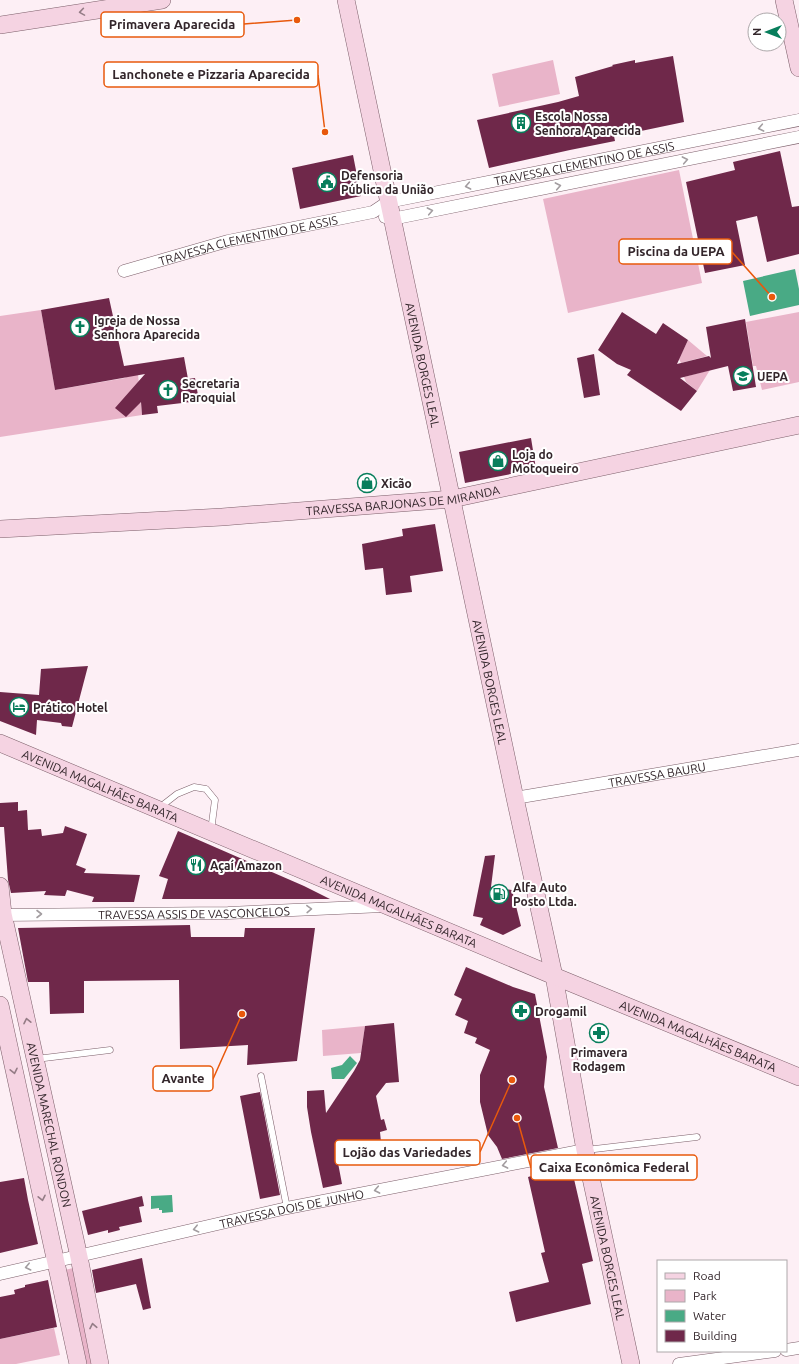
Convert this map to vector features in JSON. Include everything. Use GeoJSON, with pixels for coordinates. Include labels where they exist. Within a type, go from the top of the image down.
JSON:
{"type":"FeatureCollection","features":[{"type":"Feature","properties":{"kind":"main road"},"geometry":{"type":"LineString","coordinates":[[0,25],[162,0]]}},
{"type":"Feature","properties":{"kind":"main road","name":"AVENIDA BORGES LEAL"},"geometry":{"type":"LineString","coordinates":[[346,0],[554,976],[585,1150],[631,1364]]}},
{"type":"Feature","properties":{"kind":"main road"},"geometry":{"type":"LineString","coordinates":[[784,0],[799,68]]}},
{"type":"Feature","properties":{"kind":"main road","name":"TRAVESSA BARJONAS DE MIRANDA"},"geometry":{"type":"LineString","coordinates":[[0,529],[222,517],[452,499],[799,425]]}},
{"type":"Feature","properties":{"kind":"main road","name":"AVENIDA MAGALHÃES BARATA"},"geometry":{"type":"LineString","coordinates":[[0,743],[554,976],[799,1077]]}},
{"type":"Feature","properties":{"kind":"main road","name":"AVENIDA MARECHAL RONDON"},"geometry":{"type":"LineString","coordinates":[[0,886],[2,914],[36,1059],[79,1257],[100,1364]]}},
{"type":"Feature","properties":{"kind":"main road","name":"AVENIDA MARECHAL RONDON"},"geometry":{"type":"LineString","coordinates":[[0,1005],[78,1364]]}},
{"type":"Feature","properties":{"kind":"street","name":"TRAVESSA CLEMENTINO DE ASSIS"},"geometry":{"type":"LineString","coordinates":[[124,271],[228,241],[373,212],[388,202],[799,120]]}},
{"type":"Feature","properties":{"kind":"street","name":"TRAVESSA CLEMENTINO DE ASSIS"},"geometry":{"type":"LineString","coordinates":[[392,219],[799,137]]}},
{"type":"Feature","properties":{"kind":"street"},"geometry":{"type":"LineString","coordinates":[[373,212],[392,219]]}},
{"type":"Feature","properties":{"kind":"street","name":"TRAVESSA BAURU"},"geometry":{"type":"LineString","coordinates":[[515,798],[799,750]]}},
{"type":"Feature","properties":{"kind":"street","name":"TRAVESSA ASSIS DE VASCONCELOS"},"geometry":{"type":"LineString","coordinates":[[2,914],[228,913],[387,906]]}},
{"type":"Feature","properties":{"kind":"street","name":"TRAVESSA DOIS DE JUNHO"},"geometry":{"type":"LineString","coordinates":[[0,1274],[287,1208],[585,1150]]}},
{"type":"Feature","properties":{"kind":"street"},"geometry":{"type":"LineString","coordinates":[[787,1350],[799,1348]]}},
{"type":"Feature","properties":{"kind":"street"},"geometry":{"type":"LineString","coordinates":[[679,1364],[768,1352]]}},
{"type":"Feature","properties":{"kind":"lane"},"geometry":{"type":"LineString","coordinates":[[157,809],[177,794],[194,788],[206,789],[215,800],[211,832]]}},
{"type":"Feature","properties":{"kind":"lane"},"geometry":{"type":"LineString","coordinates":[[36,1059],[110,1050]]}},
{"type":"Feature","properties":{"kind":"lane"},"geometry":{"type":"LineString","coordinates":[[261,1076],[287,1208]]}},
{"type":"Feature","properties":{"kind":"lane"},"geometry":{"type":"LineString","coordinates":[[585,1150],[697,1137]]}},
{"type":"Feature","properties":{"kind":"green space"},"geometry":{"type":"Polygon","coordinates":[[[553,60],[560,94],[499,107],[492,74],[553,60]]]}},
{"type":"Feature","properties":{"kind":"green space"},"geometry":{"type":"Polygon","coordinates":[[[679,170],[702,283],[568,313],[543,199],[679,170]]]}},
{"type":"Feature","properties":{"kind":"green space"},"geometry":{"type":"Polygon","coordinates":[[[41,310],[55,390],[125,378],[137,364],[142,415],[0,437],[0,316],[41,310]]]}},
{"type":"Feature","properties":{"kind":"green space"},"geometry":{"type":"Polygon","coordinates":[[[799,312],[799,382],[762,390],[756,366],[753,366],[746,322],[799,312]]]}},
{"type":"Feature","properties":{"kind":"green space"},"geometry":{"type":"Polygon","coordinates":[[[688,340],[707,356],[681,363],[679,359],[688,340]]]}},
{"type":"Feature","properties":{"kind":"green space"},"geometry":{"type":"Polygon","coordinates":[[[710,370],[697,391],[686,382],[684,377],[710,370]]]}},
{"type":"Feature","properties":{"kind":"green space"},"geometry":{"type":"Polygon","coordinates":[[[365,1026],[361,1053],[323,1056],[322,1030],[365,1026]]]}},
{"type":"Feature","properties":{"kind":"green space"},"geometry":{"type":"Polygon","coordinates":[[[73,1268],[93,1364],[84,1364],[65,1270],[73,1268]]]}},
{"type":"Feature","properties":{"kind":"green space"},"geometry":{"type":"Polygon","coordinates":[[[54,1328],[60,1355],[16,1364],[0,1364],[0,1339],[54,1328]]]}},
{"type":"Feature","properties":{"kind":"water"},"geometry":{"type":"Polygon","coordinates":[[[795,269],[799,289],[799,305],[750,316],[743,281],[795,269]]]}},
{"type":"Feature","properties":{"kind":"water"},"geometry":{"type":"Polygon","coordinates":[[[350,1056],[357,1063],[344,1079],[332,1079],[331,1068],[342,1065],[350,1056]]]}},
{"type":"Feature","properties":{"kind":"water"},"geometry":{"type":"Polygon","coordinates":[[[172,1195],[173,1212],[162,1213],[162,1210],[159,1210],[159,1208],[151,1209],[151,1196],[172,1195]]]}},
{"type":"Feature","properties":{"kind":"building"},"geometry":{"type":"Polygon","coordinates":[[[673,56],[684,122],[641,131],[640,127],[613,131],[615,141],[489,168],[477,120],[579,96],[575,77],[613,66],[612,65],[635,60],[635,63],[673,56]]]}},
{"type":"Feature","properties":{"kind":"building"},"geometry":{"type":"Polygon","coordinates":[[[780,151],[792,207],[799,206],[799,254],[767,262],[757,216],[736,221],[745,265],[705,273],[686,182],[735,170],[733,162],[780,151]]]}},
{"type":"Feature","properties":{"kind":"building","name":"Defensoria Pública da União"},"geometry":{"type":"Polygon","coordinates":[[[353,155],[361,196],[300,209],[292,168],[353,155]]]}},
{"type":"Feature","properties":{"kind":"building","name":"Igreja de Nossa Senhora Aparecida"},"geometry":{"type":"Polygon","coordinates":[[[109,298],[124,366],[184,357],[188,379],[195,378],[199,401],[157,406],[158,413],[142,415],[141,402],[126,417],[115,408],[145,374],[55,390],[41,310],[109,298]]]}},
{"type":"Feature","properties":{"kind":"building"},"geometry":{"type":"Polygon","coordinates":[[[622,312],[656,334],[663,323],[688,340],[677,364],[709,356],[711,358],[706,327],[745,319],[756,387],[733,391],[728,366],[680,378],[697,391],[681,411],[627,375],[631,370],[617,364],[598,350],[622,312]]]}},
{"type":"Feature","properties":{"kind":"building"},"geometry":{"type":"Polygon","coordinates":[[[594,354],[600,395],[584,398],[577,358],[594,354]]]}},
{"type":"Feature","properties":{"kind":"building","name":"Loja do Motoqueiro"},"geometry":{"type":"Polygon","coordinates":[[[531,438],[536,469],[465,483],[459,452],[531,438]]]}},
{"type":"Feature","properties":{"kind":"building"},"geometry":{"type":"Polygon","coordinates":[[[435,524],[443,571],[410,576],[412,592],[386,595],[383,568],[365,570],[362,544],[403,536],[402,529],[435,524]]]}},
{"type":"Feature","properties":{"kind":"building"},"geometry":{"type":"Polygon","coordinates":[[[88,666],[72,727],[62,726],[61,723],[37,720],[36,735],[0,721],[0,692],[39,695],[41,669],[88,666]]]}},
{"type":"Feature","properties":{"kind":"building"},"geometry":{"type":"Polygon","coordinates":[[[18,802],[18,811],[27,810],[28,830],[41,829],[42,836],[63,833],[65,826],[87,834],[76,865],[86,869],[84,873],[140,875],[134,902],[92,902],[94,897],[67,890],[65,896],[44,895],[46,891],[11,893],[8,880],[4,827],[0,827],[0,803],[18,802]]]}},
{"type":"Feature","properties":{"kind":"building"},"geometry":{"type":"Polygon","coordinates":[[[178,831],[304,886],[330,899],[162,899],[168,879],[159,876],[178,831]]]}},
{"type":"Feature","properties":{"kind":"building"},"geometry":{"type":"Polygon","coordinates":[[[495,855],[491,887],[512,890],[521,926],[503,935],[480,925],[483,918],[473,916],[485,856],[495,855]]]}},
{"type":"Feature","properties":{"kind":"building"},"geometry":{"type":"Polygon","coordinates":[[[190,925],[191,937],[244,937],[245,928],[315,928],[297,1061],[247,1065],[248,1045],[180,1049],[179,980],[84,981],[84,1013],[50,1014],[49,982],[28,982],[18,928],[190,925]]]}},
{"type":"Feature","properties":{"kind":"building"},"geometry":{"type":"Polygon","coordinates":[[[466,967],[513,987],[535,994],[547,1057],[544,1087],[558,1148],[502,1159],[497,1147],[488,1135],[480,1102],[480,1075],[490,1050],[475,1043],[477,1038],[464,1033],[468,1021],[455,1015],[462,999],[454,995],[466,967]]]}},
{"type":"Feature","properties":{"kind":"building"},"geometry":{"type":"Polygon","coordinates":[[[394,1023],[399,1082],[386,1083],[376,1096],[381,1120],[384,1119],[387,1130],[380,1132],[381,1142],[335,1147],[342,1184],[323,1188],[311,1132],[307,1107],[307,1091],[324,1090],[326,1113],[360,1060],[365,1026],[394,1023]]]}},
{"type":"Feature","properties":{"kind":"building"},"geometry":{"type":"Polygon","coordinates":[[[260,1092],[280,1195],[260,1199],[240,1096],[260,1092]]]}},
{"type":"Feature","properties":{"kind":"building"},"geometry":{"type":"Polygon","coordinates":[[[571,1166],[593,1261],[582,1264],[591,1304],[516,1322],[509,1292],[549,1282],[541,1253],[545,1252],[528,1177],[562,1167],[571,1166]]]}},
{"type":"Feature","properties":{"kind":"building"},"geometry":{"type":"Polygon","coordinates":[[[24,1178],[38,1244],[0,1253],[0,1182],[24,1178]]]}},
{"type":"Feature","properties":{"kind":"building"},"geometry":{"type":"Polygon","coordinates":[[[142,1196],[144,1206],[139,1207],[142,1222],[119,1227],[120,1230],[108,1233],[108,1230],[88,1235],[82,1211],[142,1196]]]}},
{"type":"Feature","properties":{"kind":"building"},"geometry":{"type":"Polygon","coordinates":[[[142,1258],[151,1308],[143,1310],[136,1284],[96,1293],[92,1270],[142,1258]]]}},
{"type":"Feature","properties":{"kind":"building"},"geometry":{"type":"Polygon","coordinates":[[[48,1280],[57,1327],[0,1339],[0,1297],[15,1294],[14,1290],[25,1287],[25,1285],[48,1280]]]}},
{"type":"Feature","properties":{"kind":"place","name":"Primavera Aparecida"},"geometry":{"type":"Point","coordinates":[297,20]}},
{"type":"Feature","properties":{"kind":"place","name":"Escola Nossa Senhora Aparecida"},"geometry":{"type":"Point","coordinates":[521,123]}},
{"type":"Feature","properties":{"kind":"place","name":"Lanchonete e Pizzaria Aparecida"},"geometry":{"type":"Point","coordinates":[325,132]}},
{"type":"Feature","properties":{"kind":"place","name":"Defensoria Pública da União"},"geometry":{"type":"Point","coordinates":[327,182]}},
{"type":"Feature","properties":{"kind":"place","name":"Piscina da UEPA"},"geometry":{"type":"Point","coordinates":[772,297]}},
{"type":"Feature","properties":{"kind":"place","name":"Igreja de Nossa Senhora Aparecida"},"geometry":{"type":"Point","coordinates":[80,327]}},
{"type":"Feature","properties":{"kind":"place","name":"UEPA"},"geometry":{"type":"Point","coordinates":[743,376]}},
{"type":"Feature","properties":{"kind":"place","name":"Secretaria Paroquial"},"geometry":{"type":"Point","coordinates":[168,390]}},
{"type":"Feature","properties":{"kind":"place","name":"Loja do Motoqueiro"},"geometry":{"type":"Point","coordinates":[498,461]}},
{"type":"Feature","properties":{"kind":"place","name":"Xicão"},"geometry":{"type":"Point","coordinates":[367,483]}},
{"type":"Feature","properties":{"kind":"place","name":"Prático Hotel"},"geometry":{"type":"Point","coordinates":[19,707]}},
{"type":"Feature","properties":{"kind":"place","name":"Açaí Amazon"},"geometry":{"type":"Point","coordinates":[196,865]}},
{"type":"Feature","properties":{"kind":"place","name":"Alfa Auto Posto Ltda."},"geometry":{"type":"Point","coordinates":[499,894]}},
{"type":"Feature","properties":{"kind":"place","name":"Drogamil"},"geometry":{"type":"Point","coordinates":[521,1011]}},
{"type":"Feature","properties":{"kind":"place","name":"Avante"},"geometry":{"type":"Point","coordinates":[242,1014]}},
{"type":"Feature","properties":{"kind":"place","name":"Primavera Rodagem"},"geometry":{"type":"Point","coordinates":[599,1033]}},
{"type":"Feature","properties":{"kind":"place","name":"Lojão das Variedades"},"geometry":{"type":"Point","coordinates":[512,1080]}},
{"type":"Feature","properties":{"kind":"place","name":"Caixa Econômica Federal"},"geometry":{"type":"Point","coordinates":[517,1118]}}]}
